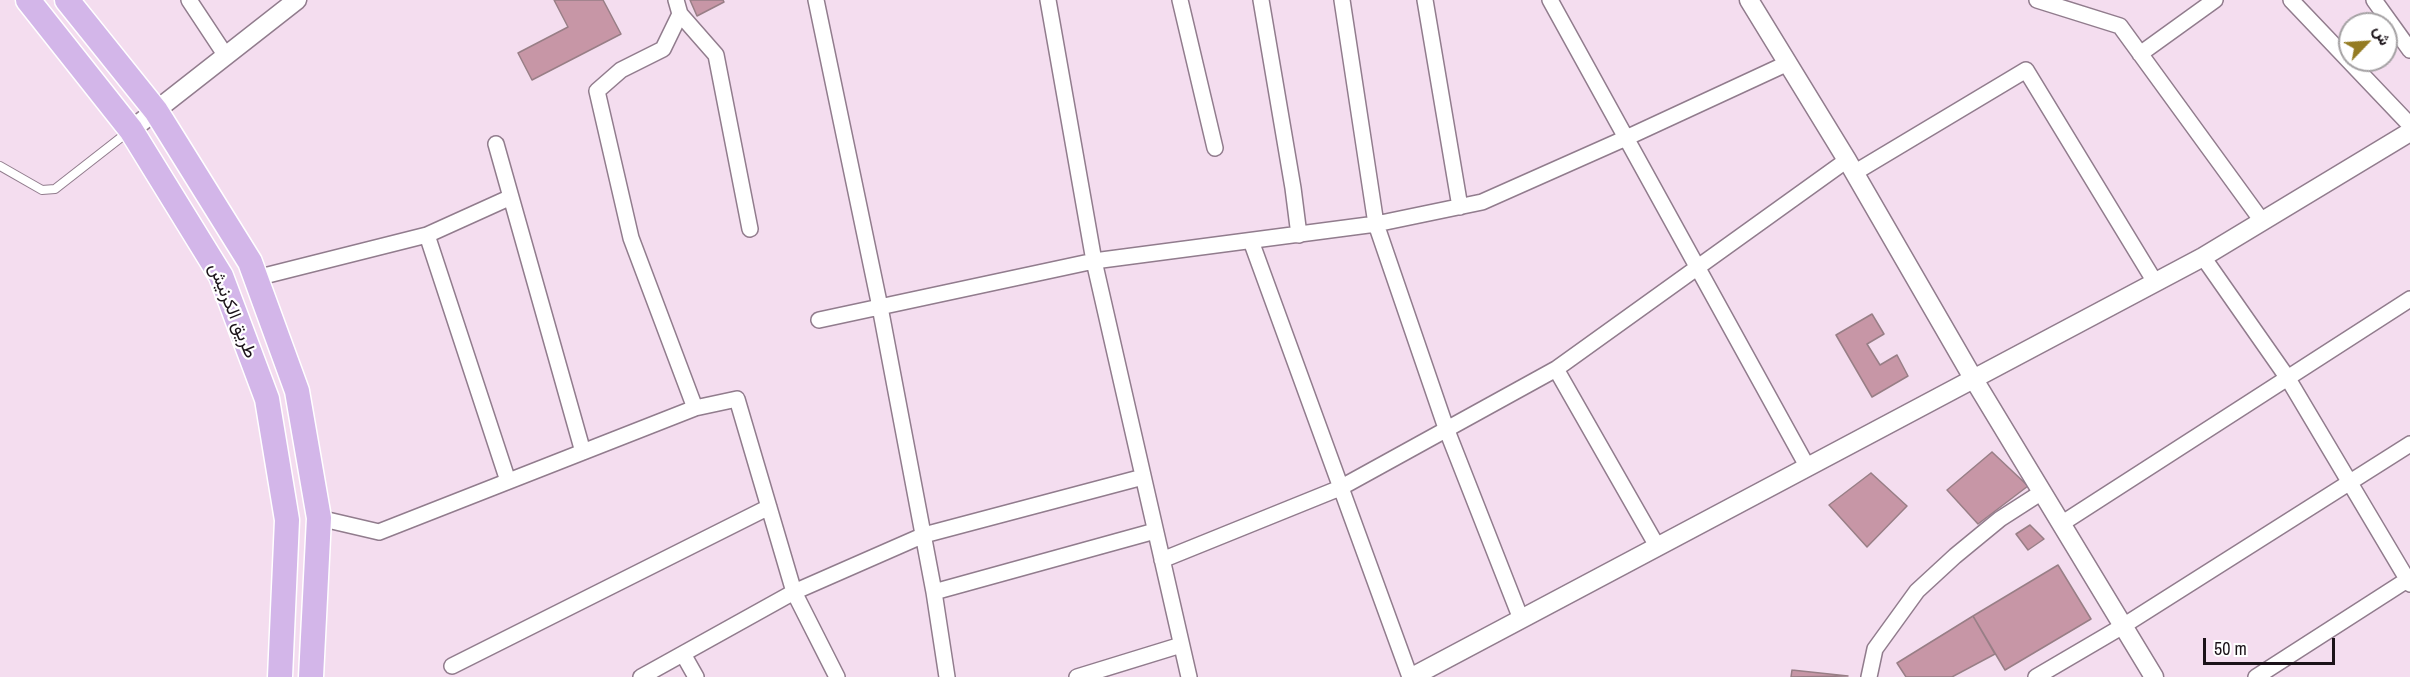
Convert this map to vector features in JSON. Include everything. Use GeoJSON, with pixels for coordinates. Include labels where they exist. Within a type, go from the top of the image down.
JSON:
{"type":"FeatureCollection","features":[{"type":"Feature","properties":{"kind":"main road","name":"طريق الكرنيش"},"geometry":{"type":"LineString","coordinates":[[28,0],[131,130],[222,276],[267,399],[287,520],[280,677]]}},
{"type":"Feature","properties":{"kind":"main road","name":"طريق الكرنيش"},"geometry":{"type":"LineString","coordinates":[[68,0],[156,111],[250,262],[297,391],[319,518],[311,677]]}},
{"type":"Feature","properties":{"kind":"street"},"geometry":{"type":"LineString","coordinates":[[189,0],[226,56]]}},
{"type":"Feature","properties":{"kind":"street"},"geometry":{"type":"LineString","coordinates":[[131,130],[297,0]]}},
{"type":"Feature","properties":{"kind":"street"},"geometry":{"type":"LineString","coordinates":[[816,0],[880,307],[924,535],[947,677]]}},
{"type":"Feature","properties":{"kind":"street"},"geometry":{"type":"LineString","coordinates":[[1048,0],[1094,261],[1189,677]]}},
{"type":"Feature","properties":{"kind":"street"},"geometry":{"type":"LineString","coordinates":[[1180,0],[1215,148]]}},
{"type":"Feature","properties":{"kind":"street"},"geometry":{"type":"LineString","coordinates":[[1261,0],[1299,235]]}},
{"type":"Feature","properties":{"kind":"street"},"geometry":{"type":"LineString","coordinates":[[1342,0],[1376,224],[1446,428],[1521,619]]}},
{"type":"Feature","properties":{"kind":"street"},"geometry":{"type":"LineString","coordinates":[[1425,0],[1460,207]]}},
{"type":"Feature","properties":{"kind":"street"},"geometry":{"type":"LineString","coordinates":[[1551,0],[1807,466]]}},
{"type":"Feature","properties":{"kind":"street"},"geometry":{"type":"LineString","coordinates":[[1749,0],[1851,167],[1973,378],[2154,677]]}},
{"type":"Feature","properties":{"kind":"street"},"geometry":{"type":"LineString","coordinates":[[2037,0],[2057,3],[2120,26],[2262,221]]}},
{"type":"Feature","properties":{"kind":"street"},"geometry":{"type":"LineString","coordinates":[[2140,54],[2215,0]]}},
{"type":"Feature","properties":{"kind":"street"},"geometry":{"type":"LineString","coordinates":[[2291,0],[2410,125]]}},
{"type":"Feature","properties":{"kind":"street"},"geometry":{"type":"LineString","coordinates":[[2374,0],[2410,50]]}},
{"type":"Feature","properties":{"kind":"street"},"geometry":{"type":"LineString","coordinates":[[678,7],[716,55],[750,229]]}},
{"type":"Feature","properties":{"kind":"street"},"geometry":{"type":"LineString","coordinates":[[678,7],[663,49],[621,70],[597,91],[631,238],[695,408]]}},
{"type":"Feature","properties":{"kind":"street"},"geometry":{"type":"LineString","coordinates":[[819,320],[1094,261],[1376,224],[1482,202],[1788,63]]}},
{"type":"Feature","properties":{"kind":"street"},"geometry":{"type":"LineString","coordinates":[[1162,560],[1340,488],[1556,369],[1697,267],[1851,167],[2026,70],[2155,282]]}},
{"type":"Feature","properties":{"kind":"street"},"geometry":{"type":"LineString","coordinates":[[1251,241],[1411,677],[2203,257],[2410,132]]}},
{"type":"Feature","properties":{"kind":"street"},"geometry":{"type":"LineString","coordinates":[[496,144],[583,452]]}},
{"type":"Feature","properties":{"kind":"street"},"geometry":{"type":"LineString","coordinates":[[256,278],[427,235],[511,197]]}},
{"type":"Feature","properties":{"kind":"street"},"geometry":{"type":"LineString","coordinates":[[427,235],[508,481]]}},
{"type":"Feature","properties":{"kind":"street"},"geometry":{"type":"LineString","coordinates":[[2203,257],[2287,377],[2409,580],[2256,677]]}},
{"type":"Feature","properties":{"kind":"street"},"geometry":{"type":"LineString","coordinates":[[2061,524],[2410,299]]}},
{"type":"Feature","properties":{"kind":"street"},"geometry":{"type":"LineString","coordinates":[[1556,369],[1657,546]]}},
{"type":"Feature","properties":{"kind":"street"},"geometry":{"type":"LineString","coordinates":[[319,518],[379,532],[695,408],[737,399],[794,591],[837,677]]}},
{"type":"Feature","properties":{"kind":"street"},"geometry":{"type":"LineString","coordinates":[[2036,677],[2123,626],[2410,444]]}},
{"type":"Feature","properties":{"kind":"street"},"geometry":{"type":"LineString","coordinates":[[641,677],[794,591],[924,535],[1143,477]]}},
{"type":"Feature","properties":{"kind":"street"},"geometry":{"type":"LineString","coordinates":[[1869,677],[1875,649],[1917,591],[1954,556],[2000,519],[2042,492]]}},
{"type":"Feature","properties":{"kind":"street"},"geometry":{"type":"LineString","coordinates":[[452,666],[769,507]]}},
{"type":"Feature","properties":{"kind":"street"},"geometry":{"type":"LineString","coordinates":[[934,592],[1155,531]]}},
{"type":"Feature","properties":{"kind":"street"},"geometry":{"type":"LineString","coordinates":[[1077,677],[1181,645]]}},
{"type":"Feature","properties":{"kind":"street"},"geometry":{"type":"LineString","coordinates":[[683,654],[696,677]]}},
{"type":"Feature","properties":{"kind":"lane"},"geometry":{"type":"LineString","coordinates":[[0,166],[42,190],[55,189],[131,130]]}},
{"type":"Feature","properties":{"kind":"building"},"geometry":{"type":"Polygon","coordinates":[[[554,0],[603,0],[621,34],[532,80],[518,53],[568,27],[554,0]]]}},
{"type":"Feature","properties":{"kind":"building"},"geometry":{"type":"Polygon","coordinates":[[[690,0],[723,0],[724,2],[697,16],[690,0]]]}},
{"type":"Feature","properties":{"kind":"building"},"geometry":{"type":"Polygon","coordinates":[[[1872,314],[1884,334],[1867,344],[1880,365],[1897,355],[1908,376],[1872,397],[1836,335],[1872,314]]]}},
{"type":"Feature","properties":{"kind":"building"},"geometry":{"type":"Polygon","coordinates":[[[1992,452],[2028,486],[1978,524],[1947,490],[1992,452]]]}},
{"type":"Feature","properties":{"kind":"building"},"geometry":{"type":"Polygon","coordinates":[[[1871,473],[1907,506],[1867,547],[1829,505],[1871,473]]]}},
{"type":"Feature","properties":{"kind":"building"},"geometry":{"type":"Polygon","coordinates":[[[2030,525],[2044,539],[2028,550],[2016,534],[2030,525]]]}},
{"type":"Feature","properties":{"kind":"building"},"geometry":{"type":"Polygon","coordinates":[[[2058,565],[2091,619],[2005,670],[1973,616],[2058,565]]]}},
{"type":"Feature","properties":{"kind":"building"},"geometry":{"type":"Polygon","coordinates":[[[1973,616],[1995,654],[1952,677],[1906,677],[1897,663],[1973,616]]]}},
{"type":"Feature","properties":{"kind":"building"},"geometry":{"type":"Polygon","coordinates":[[[1792,670],[1848,676],[1791,677],[1792,670]]]}}]}
